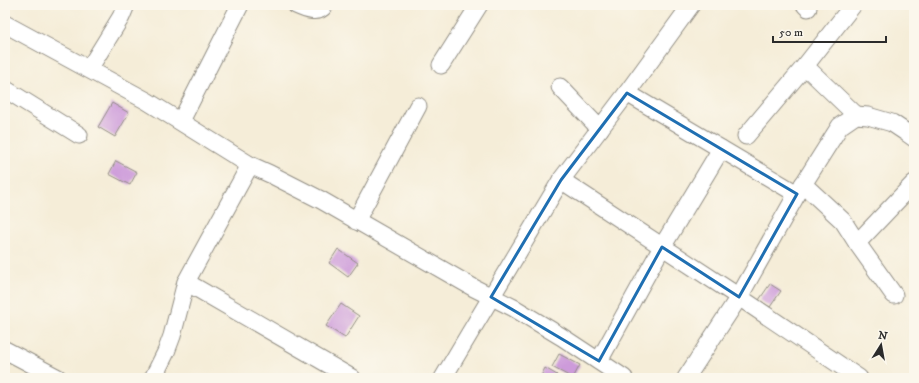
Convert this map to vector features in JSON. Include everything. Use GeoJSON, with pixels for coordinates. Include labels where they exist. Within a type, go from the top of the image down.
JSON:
{"type":"FeatureCollection","features":[{"type":"Feature","properties":{"kind":"street"},"geometry":{"type":"LineString","coordinates":[[89,69],[121,17],[126,5]]}},
{"type":"Feature","properties":{"kind":"street"},"geometry":{"type":"LineString","coordinates":[[181,121],[240,5]]}},
{"type":"Feature","properties":{"kind":"street"},"geometry":{"type":"LineString","coordinates":[[296,5],[316,11],[323,8],[325,5]]}},
{"type":"Feature","properties":{"kind":"street"},"geometry":{"type":"LineString","coordinates":[[441,65],[479,5]]}},
{"type":"Feature","properties":{"kind":"street"},"geometry":{"type":"LineString","coordinates":[[443,378],[561,180],[628,93],[691,5]]}},
{"type":"Feature","properties":{"kind":"street"},"geometry":{"type":"LineString","coordinates":[[746,136],[854,5]]}},
{"type":"Feature","properties":{"kind":"street"},"geometry":{"type":"LineString","coordinates":[[5,24],[147,101],[250,165],[321,200],[420,258],[514,308],[562,337],[624,378]]}},
{"type":"Feature","properties":{"kind":"street"},"geometry":{"type":"LineString","coordinates":[[805,66],[856,115],[868,116],[892,123],[914,138]]}},
{"type":"Feature","properties":{"kind":"street"},"geometry":{"type":"LineString","coordinates":[[560,87],[600,129]]}},
{"type":"Feature","properties":{"kind":"street"},"geometry":{"type":"LineString","coordinates":[[5,89],[80,135]]}},
{"type":"Feature","properties":{"kind":"street"},"geometry":{"type":"LineString","coordinates":[[628,93],[721,148],[800,189],[843,221],[894,295]]}},
{"type":"Feature","properties":{"kind":"street"},"geometry":{"type":"LineString","coordinates":[[356,221],[418,106]]}},
{"type":"Feature","properties":{"kind":"street"},"geometry":{"type":"LineString","coordinates":[[686,378],[739,297],[800,189],[840,126],[856,115]]}},
{"type":"Feature","properties":{"kind":"street"},"geometry":{"type":"LineString","coordinates":[[599,361],[662,247],[721,148]]}},
{"type":"Feature","properties":{"kind":"street"},"geometry":{"type":"LineString","coordinates":[[153,378],[172,336],[186,282],[250,165]]}},
{"type":"Feature","properties":{"kind":"street"},"geometry":{"type":"LineString","coordinates":[[561,180],[859,378]]}},
{"type":"Feature","properties":{"kind":"street"},"geometry":{"type":"LineString","coordinates":[[857,243],[914,183]]}},
{"type":"Feature","properties":{"kind":"street"},"geometry":{"type":"LineString","coordinates":[[186,282],[352,378]]}},
{"type":"Feature","properties":{"kind":"street"},"geometry":{"type":"LineString","coordinates":[[5,350],[58,378]]}},
{"type":"Feature","properties":{"kind":"highlighted area"},"geometry":{"type":"Polygon","coordinates":[[[627,93],[797,194],[739,297],[662,247],[599,361],[491,297],[561,180],[627,93]]]}},
{"type":"Feature","properties":{"kind":"building"},"geometry":{"type":"Polygon","coordinates":[[[112,103],[129,113],[115,137],[98,127],[112,103]]]}},
{"type":"Feature","properties":{"kind":"building"},"geometry":{"type":"Polygon","coordinates":[[[116,161],[137,172],[130,185],[109,174],[116,161]]]}},
{"type":"Feature","properties":{"kind":"building"},"geometry":{"type":"Polygon","coordinates":[[[338,249],[358,263],[348,277],[329,263],[338,249]]]}},
{"type":"Feature","properties":{"kind":"building"},"geometry":{"type":"Polygon","coordinates":[[[770,284],[781,291],[770,307],[759,300],[770,284]]]}},
{"type":"Feature","properties":{"kind":"building"},"geometry":{"type":"Polygon","coordinates":[[[341,304],[359,316],[345,338],[326,326],[341,304]]]}},
{"type":"Feature","properties":{"kind":"building"},"geometry":{"type":"Polygon","coordinates":[[[559,354],[580,365],[573,378],[552,367],[559,354]]]}},
{"type":"Feature","properties":{"kind":"building"},"geometry":{"type":"Polygon","coordinates":[[[545,368],[557,375],[555,378],[540,378],[545,368]]]}}]}
